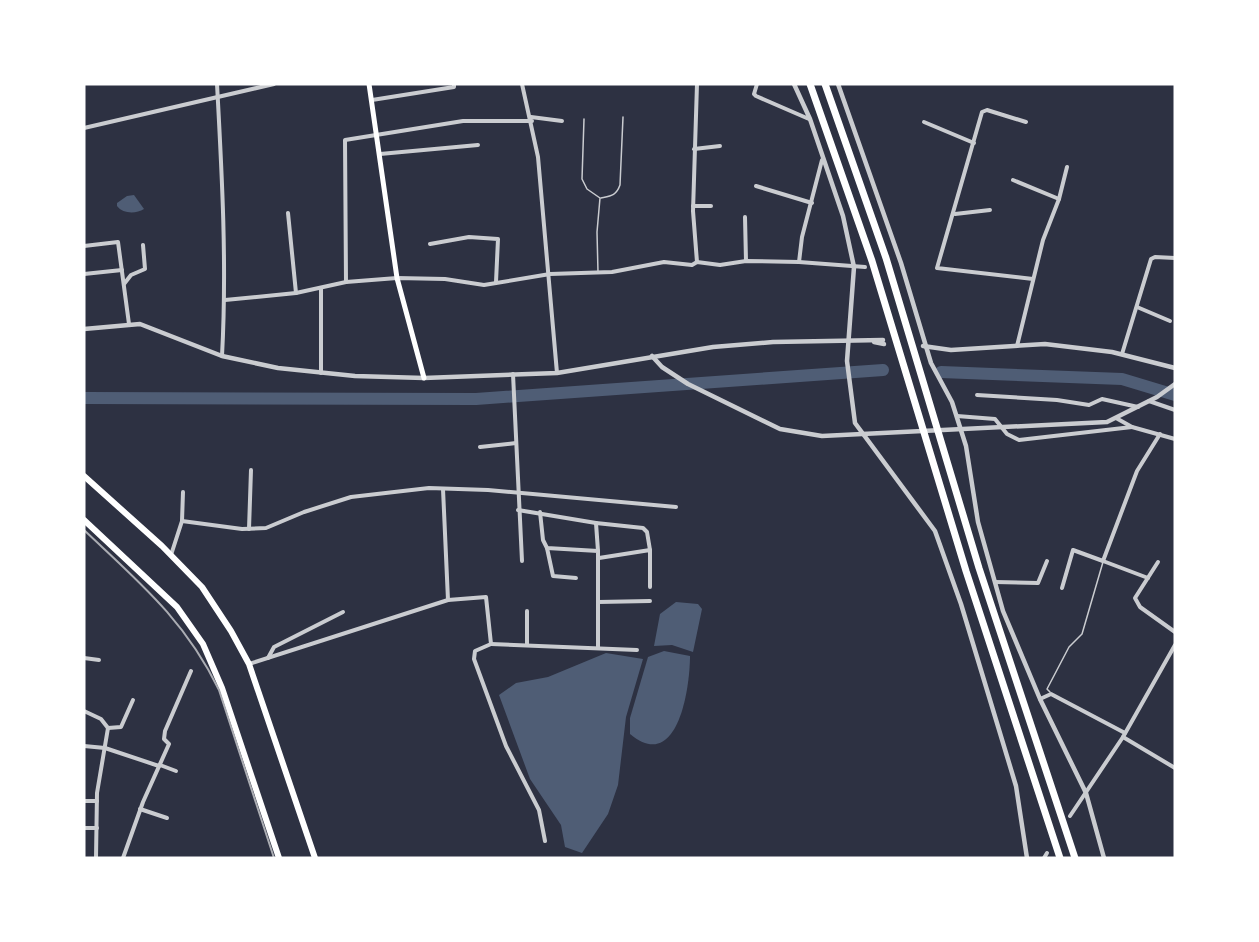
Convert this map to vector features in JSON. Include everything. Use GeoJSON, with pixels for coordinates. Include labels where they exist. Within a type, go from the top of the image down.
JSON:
{"type":"FeatureCollection","features":[{"type":"Feature","properties":{"kind":"highway"},"geometry":{"type":"LineString","coordinates":[[810,84],[872,261],[966,571],[1060,858]]}},
{"type":"Feature","properties":{"kind":"highway"},"geometry":{"type":"LineString","coordinates":[[825,84],[886,258],[979,568],[1075,858]]}},
{"type":"Feature","properties":{"kind":"highway"},"geometry":{"type":"LineString","coordinates":[[84,476],[202,587],[231,631],[249,664],[315,858]]}},
{"type":"Feature","properties":{"kind":"highway"},"geometry":{"type":"LineString","coordinates":[[84,520],[177,607],[203,644],[222,688],[279,858]]}},
{"type":"Feature","properties":{"kind":"main road"},"geometry":{"type":"LineString","coordinates":[[369,84],[397,278],[424,378]]}},
{"type":"Feature","properties":{"kind":"street"},"geometry":{"type":"LineString","coordinates":[[217,84],[225,300],[222,356]]}},
{"type":"Feature","properties":{"kind":"street"},"geometry":{"type":"LineString","coordinates":[[84,128],[274,84]]}},
{"type":"Feature","properties":{"kind":"street"},"geometry":{"type":"LineString","coordinates":[[372,100],[454,87],[454,84]]}},
{"type":"Feature","properties":{"kind":"street"},"geometry":{"type":"LineString","coordinates":[[522,84],[532,119],[532,137],[538,157],[543,236],[550,274],[557,373]]}},
{"type":"Feature","properties":{"kind":"street"},"geometry":{"type":"LineString","coordinates":[[697,84],[693,206],[697,262]]}},
{"type":"Feature","properties":{"kind":"street"},"geometry":{"type":"LineString","coordinates":[[757,84],[754,94],[756,96],[810,119]]}},
{"type":"Feature","properties":{"kind":"street"},"geometry":{"type":"LineString","coordinates":[[794,84],[810,119],[822,160],[843,216],[854,267],[847,361],[855,423],[935,531],[961,604],[1016,786],[1027,858]]}},
{"type":"Feature","properties":{"kind":"street"},"geometry":{"type":"LineString","coordinates":[[838,84],[924,345],[957,416],[966,446],[978,522],[1003,610],[1040,699],[1086,793],[1104,858]]}},
{"type":"Feature","properties":{"kind":"street"},"geometry":{"type":"LineString","coordinates":[[1026,122],[987,110],[982,112],[937,268],[1033,279]]}},
{"type":"Feature","properties":{"kind":"street"},"geometry":{"type":"LineString","coordinates":[[346,282],[345,140],[463,121],[532,119],[562,121]]}},
{"type":"Feature","properties":{"kind":"street"},"geometry":{"type":"LineString","coordinates":[[924,122],[974,142]]}},
{"type":"Feature","properties":{"kind":"street"},"geometry":{"type":"LineString","coordinates":[[380,154],[478,145]]}},
{"type":"Feature","properties":{"kind":"street"},"geometry":{"type":"LineString","coordinates":[[694,149],[720,146]]}},
{"type":"Feature","properties":{"kind":"street"},"geometry":{"type":"LineString","coordinates":[[799,262],[804,228],[822,160]]}},
{"type":"Feature","properties":{"kind":"street"},"geometry":{"type":"LineString","coordinates":[[1017,346],[1043,240],[1059,199],[1066,167]]}},
{"type":"Feature","properties":{"kind":"street"},"geometry":{"type":"LineString","coordinates":[[1013,180],[1059,199]]}},
{"type":"Feature","properties":{"kind":"street"},"geometry":{"type":"LineString","coordinates":[[756,186],[812,203]]}},
{"type":"Feature","properties":{"kind":"street"},"geometry":{"type":"LineString","coordinates":[[693,206],[711,206]]}},
{"type":"Feature","properties":{"kind":"street"},"geometry":{"type":"LineString","coordinates":[[954,214],[990,210]]}},
{"type":"Feature","properties":{"kind":"street"},"geometry":{"type":"LineString","coordinates":[[288,213],[296,293]]}},
{"type":"Feature","properties":{"kind":"street"},"geometry":{"type":"LineString","coordinates":[[744,218],[746,261]]}},
{"type":"Feature","properties":{"kind":"street"},"geometry":{"type":"LineString","coordinates":[[430,244],[470,237],[498,238],[496,282]]}},
{"type":"Feature","properties":{"kind":"street"},"geometry":{"type":"LineString","coordinates":[[84,246],[118,242],[129,324]]}},
{"type":"Feature","properties":{"kind":"street"},"geometry":{"type":"LineString","coordinates":[[124,285],[131,274],[145,269],[143,245]]}},
{"type":"Feature","properties":{"kind":"street"},"geometry":{"type":"LineString","coordinates":[[1122,354],[1151,259],[1161,256],[1175,258]]}},
{"type":"Feature","properties":{"kind":"street"},"geometry":{"type":"LineString","coordinates":[[225,300],[296,293],[346,282],[397,278],[445,279],[484,285],[550,274],[598,273],[641,268],[664,262],[692,265],[697,262],[720,265],[746,261],[799,262],[865,267]]}},
{"type":"Feature","properties":{"kind":"street"},"geometry":{"type":"LineString","coordinates":[[84,274],[122,270]]}},
{"type":"Feature","properties":{"kind":"street"},"geometry":{"type":"LineString","coordinates":[[321,288],[321,373]]}},
{"type":"Feature","properties":{"kind":"street"},"geometry":{"type":"LineString","coordinates":[[1137,307],[1170,321]]}},
{"type":"Feature","properties":{"kind":"street"},"geometry":{"type":"LineString","coordinates":[[84,329],[141,324],[222,356],[278,368],[321,373],[424,378],[557,373],[713,347],[773,342],[883,342]]}},
{"type":"Feature","properties":{"kind":"street"},"geometry":{"type":"LineString","coordinates":[[924,345],[951,350],[1045,344],[1122,354],[1175,369]]}},
{"type":"Feature","properties":{"kind":"street"},"geometry":{"type":"LineString","coordinates":[[652,356],[685,382],[780,429],[822,436],[1107,422],[1149,402],[1175,384]]}},
{"type":"Feature","properties":{"kind":"street"},"geometry":{"type":"LineString","coordinates":[[513,374],[522,561]]}},
{"type":"Feature","properties":{"kind":"street"},"geometry":{"type":"LineString","coordinates":[[977,395],[1057,400],[1089,405],[1102,399],[1139,407]]}},
{"type":"Feature","properties":{"kind":"street"},"geometry":{"type":"LineString","coordinates":[[1149,402],[1175,410]]}},
{"type":"Feature","properties":{"kind":"street"},"geometry":{"type":"LineString","coordinates":[[957,416],[995,419],[1007,434],[1019,440],[1132,427]]}},
{"type":"Feature","properties":{"kind":"street"},"geometry":{"type":"LineString","coordinates":[[1116,418],[1132,427],[1175,439]]}},
{"type":"Feature","properties":{"kind":"street"},"geometry":{"type":"LineString","coordinates":[[1103,561],[1137,471],[1160,434]]}},
{"type":"Feature","properties":{"kind":"street"},"geometry":{"type":"LineString","coordinates":[[480,447],[516,443]]}},
{"type":"Feature","properties":{"kind":"street"},"geometry":{"type":"LineString","coordinates":[[249,529],[251,470]]}},
{"type":"Feature","properties":{"kind":"street"},"geometry":{"type":"LineString","coordinates":[[443,489],[448,600]]}},
{"type":"Feature","properties":{"kind":"street"},"geometry":{"type":"LineString","coordinates":[[182,521],[249,529],[266,528],[304,512],[351,497],[443,489],[676,507]]}},
{"type":"Feature","properties":{"kind":"street"},"geometry":{"type":"LineString","coordinates":[[171,556],[182,521],[183,492]]}},
{"type":"Feature","properties":{"kind":"street"},"geometry":{"type":"LineString","coordinates":[[518,510],[643,528],[647,532],[650,550],[650,587]]}},
{"type":"Feature","properties":{"kind":"street"},"geometry":{"type":"LineString","coordinates":[[540,512],[543,540],[548,548],[552,576],[576,578]]}},
{"type":"Feature","properties":{"kind":"street"},"geometry":{"type":"LineString","coordinates":[[596,523],[598,647]]}},
{"type":"Feature","properties":{"kind":"street"},"geometry":{"type":"LineString","coordinates":[[548,548],[598,551]]}},
{"type":"Feature","properties":{"kind":"street"},"geometry":{"type":"LineString","coordinates":[[598,558],[650,550]]}},
{"type":"Feature","properties":{"kind":"street"},"geometry":{"type":"LineString","coordinates":[[1062,588],[1073,550],[1148,578]]}},
{"type":"Feature","properties":{"kind":"street"},"geometry":{"type":"LineString","coordinates":[[995,582],[1038,583],[1047,561]]}},
{"type":"Feature","properties":{"kind":"street"},"geometry":{"type":"LineString","coordinates":[[1158,562],[1135,598],[1140,607],[1175,632]]}},
{"type":"Feature","properties":{"kind":"street"},"geometry":{"type":"LineString","coordinates":[[249,664],[448,600],[486,597],[491,644]]}},
{"type":"Feature","properties":{"kind":"street"},"geometry":{"type":"LineString","coordinates":[[598,603],[650,601]]}},
{"type":"Feature","properties":{"kind":"street"},"geometry":{"type":"LineString","coordinates":[[527,611],[527,645]]}},
{"type":"Feature","properties":{"kind":"street"},"geometry":{"type":"LineString","coordinates":[[268,659],[274,647],[343,612]]}},
{"type":"Feature","properties":{"kind":"street"},"geometry":{"type":"LineString","coordinates":[[545,841],[539,810],[506,746],[474,659],[475,651],[491,644],[637,650]]}},
{"type":"Feature","properties":{"kind":"street"},"geometry":{"type":"LineString","coordinates":[[1070,816],[1124,735],[1173,653],[1175,645]]}},
{"type":"Feature","properties":{"kind":"street"},"geometry":{"type":"LineString","coordinates":[[84,658],[99,660]]}},
{"type":"Feature","properties":{"kind":"street"},"geometry":{"type":"LineString","coordinates":[[123,858],[140,809],[169,744],[164,739],[165,731],[190,671]]}},
{"type":"Feature","properties":{"kind":"street"},"geometry":{"type":"LineString","coordinates":[[1040,699],[1051,694],[1124,735],[1175,768]]}},
{"type":"Feature","properties":{"kind":"street"},"geometry":{"type":"LineString","coordinates":[[108,728],[121,727],[133,700]]}},
{"type":"Feature","properties":{"kind":"street"},"geometry":{"type":"LineString","coordinates":[[84,711],[101,719],[108,728],[97,801],[96,858]]}},
{"type":"Feature","properties":{"kind":"street"},"geometry":{"type":"LineString","coordinates":[[84,746],[105,748],[176,771]]}},
{"type":"Feature","properties":{"kind":"street"},"geometry":{"type":"LineString","coordinates":[[84,801],[97,801]]}},
{"type":"Feature","properties":{"kind":"street"},"geometry":{"type":"LineString","coordinates":[[140,809],[167,818]]}},
{"type":"Feature","properties":{"kind":"street"},"geometry":{"type":"LineString","coordinates":[[84,828],[97,828]]}},
{"type":"Feature","properties":{"kind":"lane"},"geometry":{"type":"LineString","coordinates":[[584,119],[582,179],[587,189],[600,198],[617,193],[620,185],[623,117]]}},
{"type":"Feature","properties":{"kind":"lane"},"geometry":{"type":"LineString","coordinates":[[598,273],[597,232],[600,198]]}},
{"type":"Feature","properties":{"kind":"lane"},"geometry":{"type":"LineString","coordinates":[[1051,694],[1047,689],[1069,647],[1082,634],[1103,561]]}},
{"type":"Feature","properties":{"kind":"water"},"geometry":{"type":"Polygon","coordinates":[[[134,195],[144,209],[130,212],[123,211],[117,206],[117,203],[127,196],[134,195]]]}},
{"type":"Feature","properties":{"kind":"water"},"geometry":{"type":"Polygon","coordinates":[[[676,602],[698,604],[702,609],[693,652],[672,645],[654,646],[660,614],[676,602]]]}},
{"type":"Feature","properties":{"kind":"water"},"geometry":{"type":"Polygon","coordinates":[[[664,651],[690,656],[684,705],[670,735],[660,743],[646,743],[630,734],[630,718],[648,657],[664,651]]]}},
{"type":"Feature","properties":{"kind":"water"},"geometry":{"type":"Polygon","coordinates":[[[606,653],[643,659],[626,717],[618,785],[608,814],[582,853],[565,847],[561,825],[530,779],[499,695],[516,683],[548,677],[606,653]]]}},
{"type":"Feature","properties":{"kind":"waterway"},"geometry":{"type":"LineString","coordinates":[[84,398],[476,399],[883,370]]}},
{"type":"Feature","properties":{"kind":"waterway"},"geometry":{"type":"LineString","coordinates":[[941,372],[1122,379],[1175,395]]}},
{"type":"Feature","properties":{"kind":"railway"},"geometry":{"type":"LineString","coordinates":[[84,530],[159,603],[176,622],[206,665],[219,690],[274,858]]}}]}
